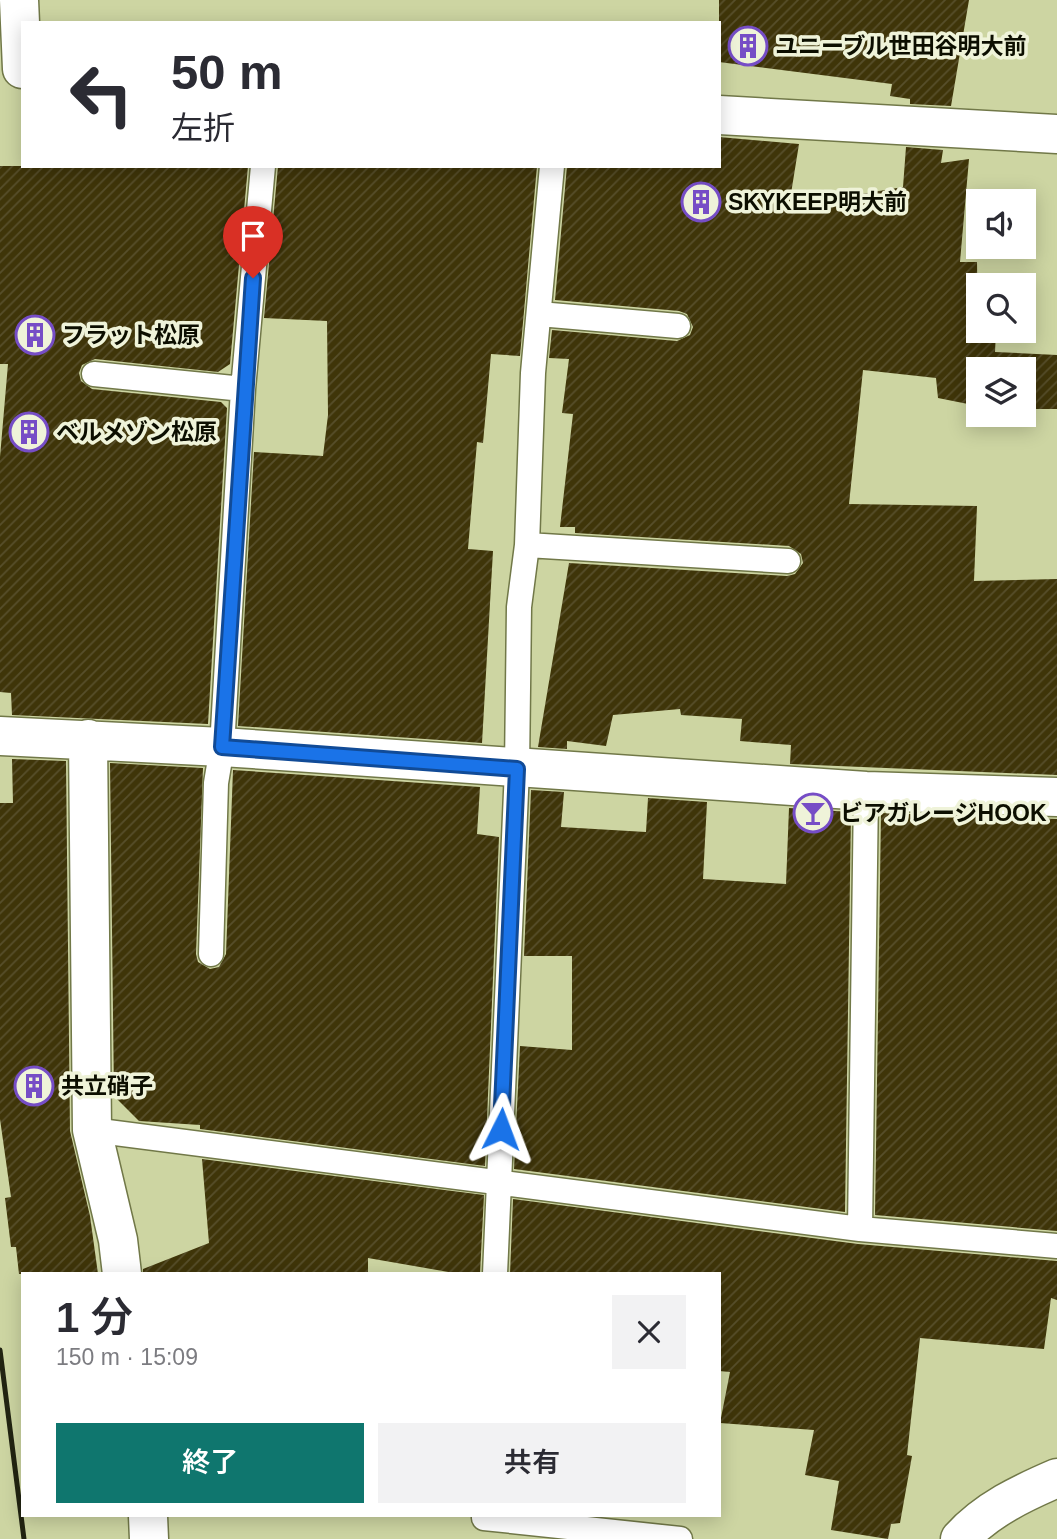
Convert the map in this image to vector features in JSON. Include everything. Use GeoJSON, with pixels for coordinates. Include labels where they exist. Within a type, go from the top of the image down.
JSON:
{"type":"FeatureCollection","features":[{"type":"Feature","properties":{"kind":"street"},"geometry":{"type":"LineString","coordinates":[[19,0],[21,46]]}},
{"type":"Feature","properties":{"kind":"street"},"geometry":{"type":"LineString","coordinates":[[0,67],[21,69]]}},
{"type":"Feature","properties":{"kind":"street"},"geometry":{"type":"LineString","coordinates":[[721,115],[1057,134]]}},
{"type":"Feature","properties":{"kind":"street"},"geometry":{"type":"LineString","coordinates":[[0,736],[222,747],[866,791],[1057,797]]}},
{"type":"Feature","properties":{"kind":"street"},"geometry":{"type":"LineString","coordinates":[[88,739],[92,1130],[118,1240],[122,1272]]}},
{"type":"Feature","properties":{"kind":"street"},"geometry":{"type":"LineString","coordinates":[[960,1539],[974,1524],[1010,1500],[1057,1478]]}},
{"type":"Feature","properties":{"kind":"street"},"geometry":{"type":"LineString","coordinates":[[148,1517],[149,1539]]}},
{"type":"Feature","properties":{"kind":"lane"},"geometry":{"type":"LineString","coordinates":[[211,954],[216,783],[222,747],[243,389],[263,168]]}},
{"type":"Feature","properties":{"kind":"lane"},"geometry":{"type":"LineString","coordinates":[[495,1272],[517,769],[519,607],[527,545],[533,373],[552,168]]}},
{"type":"Feature","properties":{"kind":"lane"},"geometry":{"type":"LineString","coordinates":[[539,314],[678,326]]}},
{"type":"Feature","properties":{"kind":"lane"},"geometry":{"type":"LineString","coordinates":[[94,374],[243,389]]}},
{"type":"Feature","properties":{"kind":"lane"},"geometry":{"type":"LineString","coordinates":[[527,545],[788,561]]}},
{"type":"Feature","properties":{"kind":"lane"},"geometry":{"type":"LineString","coordinates":[[860,1228],[866,791]]}},
{"type":"Feature","properties":{"kind":"lane"},"geometry":{"type":"LineString","coordinates":[[92,1130],[860,1228],[1057,1245]]}},
{"type":"Feature","properties":{"kind":"lane"},"geometry":{"type":"LineString","coordinates":[[484,1524],[680,1539]]}},
{"type":"Feature","properties":{"kind":"building"},"geometry":{"type":"Polygon","coordinates":[[[719,0],[969,0],[951,106],[910,104],[910,99],[890,96],[892,84],[721,62],[719,0]]]}},
{"type":"Feature","properties":{"kind":"building"},"geometry":{"type":"Polygon","coordinates":[[[721,137],[799,144],[789,206],[903,187],[906,147],[943,150],[941,163],[969,159],[960,262],[977,262],[977,273],[966,273],[966,343],[995,343],[995,352],[1057,355],[1057,409],[1036,409],[1036,357],[966,357],[966,404],[938,398],[936,378],[863,370],[849,504],[977,506],[974,581],[1057,579],[1057,775],[790,764],[791,745],[740,741],[742,719],[681,715],[680,709],[613,715],[606,746],[567,741],[567,749],[538,747],[569,563],[787,576],[795,574],[803,563],[801,554],[789,546],[575,533],[575,527],[560,527],[573,414],[562,413],[569,359],[549,358],[552,330],[677,341],[690,335],[693,327],[687,314],[679,311],[555,300],[567,168],[721,168],[721,137]]]}},
{"type":"Feature","properties":{"kind":"building"},"geometry":{"type":"Polygon","coordinates":[[[0,166],[248,168],[230,364],[218,372],[95,359],[82,365],[79,373],[81,381],[92,389],[221,402],[227,408],[208,724],[12,715],[11,693],[0,692],[0,457],[8,364],[0,364],[0,166]]]}},
{"type":"Feature","properties":{"kind":"building"},"geometry":{"type":"Polygon","coordinates":[[[278,168],[537,168],[520,356],[491,354],[483,443],[477,442],[468,549],[493,551],[482,743],[238,726],[254,452],[323,456],[328,415],[327,321],[264,318],[278,168]]]}},
{"type":"Feature","properties":{"kind":"building"},"geometry":{"type":"Polygon","coordinates":[[[12,759],[66,761],[70,1131],[90,1216],[98,1272],[19,1274],[16,1247],[11,1247],[5,1198],[11,1197],[0,1119],[0,803],[13,803],[12,759]]]}},
{"type":"Feature","properties":{"kind":"building"},"geometry":{"type":"Polygon","coordinates":[[[110,763],[203,768],[196,954],[198,962],[210,969],[219,967],[226,954],[233,770],[480,787],[477,834],[499,837],[485,1166],[200,1129],[200,1125],[139,1121],[114,1096],[110,763]]]}},
{"type":"Feature","properties":{"kind":"building"},"geometry":{"type":"Polygon","coordinates":[[[531,790],[564,792],[561,827],[646,832],[648,798],[707,802],[703,879],[786,884],[789,808],[851,812],[845,1212],[514,1169],[520,1046],[572,1050],[572,956],[524,956],[531,790]]]}},
{"type":"Feature","properties":{"kind":"building"},"geometry":{"type":"Polygon","coordinates":[[[881,813],[1057,819],[1057,1231],[875,1215],[881,813]]]}},
{"type":"Feature","properties":{"kind":"building"},"geometry":{"type":"Polygon","coordinates":[[[202,1159],[484,1195],[480,1272],[448,1272],[368,1258],[368,1272],[143,1272],[143,1269],[209,1243],[202,1159]]]}},
{"type":"Feature","properties":{"kind":"building"},"geometry":{"type":"Polygon","coordinates":[[[513,1199],[858,1244],[1057,1261],[1057,1300],[1051,1298],[1044,1349],[920,1338],[907,1455],[912,1456],[900,1523],[891,1524],[888,1539],[831,1530],[839,1481],[805,1475],[814,1430],[721,1423],[730,1372],[721,1371],[721,1272],[510,1272],[513,1199]]]}},
{"type":"Feature","properties":{"kind":"railway"},"geometry":{"type":"LineString","coordinates":[[0,1350],[21,1515]]}},
{"type":"Feature","properties":{"kind":"railway"},"geometry":{"type":"LineString","coordinates":[[21,1517],[24,1539]]}},
{"type":"Feature","properties":{"kind":"place","name":"ユニーブル世田谷明大前"},"geometry":{"type":"Point","coordinates":[748,46]}},
{"type":"Feature","properties":{"kind":"place","name":"SKYKEEP明大前"},"geometry":{"type":"Point","coordinates":[701,202]}},
{"type":"Feature","properties":{"kind":"place","name":"フラット松原"},"geometry":{"type":"Point","coordinates":[35,335]}},
{"type":"Feature","properties":{"kind":"place","name":"ベルメゾン松原"},"geometry":{"type":"Point","coordinates":[29,432]}},
{"type":"Feature","properties":{"kind":"place","name":"ビアガレージHOOK"},"geometry":{"type":"Point","coordinates":[813,813]}},
{"type":"Feature","properties":{"kind":"place","name":"共立硝子"},"geometry":{"type":"Point","coordinates":[34,1086]}},
{"type":"Feature","properties":{"kind":"route"},"geometry":{"type":"LineString","coordinates":[[253,278],[243,389],[222,747],[517,769],[501,1129]]}}]}
